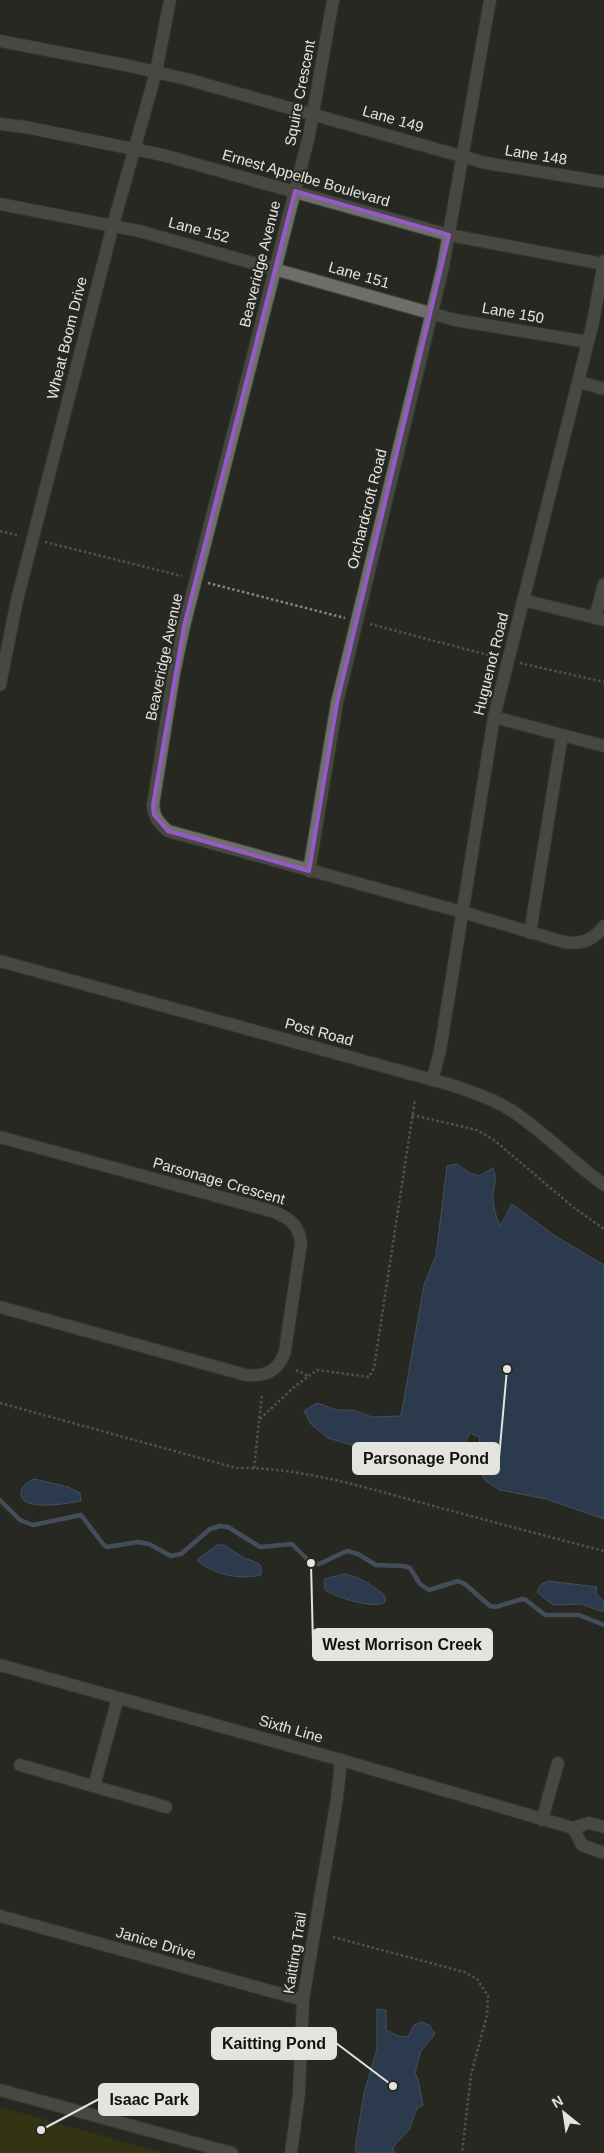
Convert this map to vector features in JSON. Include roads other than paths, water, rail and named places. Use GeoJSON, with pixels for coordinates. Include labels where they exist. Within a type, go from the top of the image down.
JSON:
{"type":"FeatureCollection","features":[{"type":"Feature","properties":{"kind":"street","name":"Wheat Boom Drive"},"geometry":{"type":"LineString","coordinates":[[0,685],[19,591],[112,225],[156,72],[170,0]]}},
{"type":"Feature","properties":{"kind":"street","name":"Squire Crescent"},"geometry":{"type":"LineString","coordinates":[[295,192],[314,114],[334,0]]}},
{"type":"Feature","properties":{"kind":"street"},"geometry":{"type":"LineString","coordinates":[[464,156],[490,0]]}},
{"type":"Feature","properties":{"kind":"street","name":"Lane 149"},"geometry":{"type":"LineString","coordinates":[[0,41],[156,72],[464,156]]}},
{"type":"Feature","properties":{"kind":"street","name":"Ernest Appelbe Boulevard"},"geometry":{"type":"LineString","coordinates":[[0,124],[134,148],[449,235],[604,263]]}},
{"type":"Feature","properties":{"kind":"street","name":"Lane 148"},"geometry":{"type":"LineString","coordinates":[[464,156],[486,163],[604,182]]}},
{"type":"Feature","properties":{"kind":"street","name":"Orchardcroft Road"},"geometry":{"type":"LineString","coordinates":[[309,871],[339,693],[433,313],[464,156]]}},
{"type":"Feature","properties":{"kind":"street","name":"Beaveridge Avenue"},"geometry":{"type":"LineString","coordinates":[[295,192],[184,626],[174,673],[153,805],[154,815],[159,824],[168,832],[462,912],[564,942],[579,943],[594,937],[604,926]]}},
{"type":"Feature","properties":{"kind":"street","name":"Lane 152"},"geometry":{"type":"LineString","coordinates":[[0,204],[112,225],[276,268]]}},
{"type":"Feature","properties":{"kind":"street","name":"Huguenot Road"},"geometry":{"type":"LineString","coordinates":[[432,1080],[440,1051],[494,717],[579,382],[604,263]]}},
{"type":"Feature","properties":{"kind":"street","name":"Lane 151"},"geometry":{"type":"LineString","coordinates":[[276,268],[433,313]]}},
{"type":"Feature","properties":{"kind":"street","name":"Lane 150"},"geometry":{"type":"LineString","coordinates":[[433,313],[455,320],[588,342]]}},
{"type":"Feature","properties":{"kind":"street"},"geometry":{"type":"LineString","coordinates":[[579,382],[604,389]]}},
{"type":"Feature","properties":{"kind":"street"},"geometry":{"type":"LineString","coordinates":[[523,600],[600,619],[604,584]]}},
{"type":"Feature","properties":{"kind":"street"},"geometry":{"type":"LineString","coordinates":[[494,717],[604,746]]}},
{"type":"Feature","properties":{"kind":"street"},"geometry":{"type":"LineString","coordinates":[[530,933],[562,735]]}},
{"type":"Feature","properties":{"kind":"street","name":"Post Road"},"geometry":{"type":"LineString","coordinates":[[0,962],[432,1080],[484,1096],[517,1114],[604,1185]]}},
{"type":"Feature","properties":{"kind":"street","name":"Parsonage Crescent"},"geometry":{"type":"LineString","coordinates":[[0,1137],[275,1212],[293,1221],[300,1234],[301,1243],[285,1351],[279,1365],[264,1376],[246,1375],[0,1307]]}},
{"type":"Feature","properties":{"kind":"street","name":"Sixth Line"},"geometry":{"type":"LineString","coordinates":[[0,1665],[341,1760],[542,1820],[573,1828],[589,1823],[604,1827]]}},
{"type":"Feature","properties":{"kind":"street"},"geometry":{"type":"LineString","coordinates":[[94,1786],[118,1698]]}},
{"type":"Feature","properties":{"kind":"street","name":"Kaitting Trail"},"geometry":{"type":"LineString","coordinates":[[291,2153],[299,2093],[304,2000],[337,1798],[341,1760]]}},
{"type":"Feature","properties":{"kind":"street"},"geometry":{"type":"LineString","coordinates":[[542,1820],[558,1763]]}},
{"type":"Feature","properties":{"kind":"street"},"geometry":{"type":"LineString","coordinates":[[20,1765],[166,1807]]}},
{"type":"Feature","properties":{"kind":"street"},"geometry":{"type":"LineString","coordinates":[[573,1828],[582,1845],[604,1853]]}},
{"type":"Feature","properties":{"kind":"street","name":"Janice Drive"},"geometry":{"type":"LineString","coordinates":[[0,1916],[304,2000]]}},
{"type":"Feature","properties":{"kind":"street"},"geometry":{"type":"LineString","coordinates":[[0,2090],[232,2153]]}},
{"type":"Feature","properties":{"kind":"water"},"geometry":{"type":"Polygon","coordinates":[[[457,1164],[468,1172],[479,1176],[493,1168],[495,1180],[494,1204],[500,1226],[512,1204],[555,1236],[604,1265],[604,1519],[546,1499],[500,1490],[486,1481],[478,1469],[481,1450],[479,1437],[470,1433],[462,1450],[461,1469],[447,1473],[328,1438],[311,1424],[304,1411],[317,1403],[337,1410],[353,1410],[372,1417],[401,1416],[424,1285],[436,1255],[447,1166],[457,1164]]]}},
{"type":"Feature","properties":{"kind":"water"},"geometry":{"type":"Polygon","coordinates":[[[34,1479],[68,1487],[80,1493],[81,1501],[45,1505],[27,1503],[22,1498],[21,1492],[26,1484],[34,1479]]]}},
{"type":"Feature","properties":{"kind":"water"},"geometry":{"type":"Polygon","coordinates":[[[217,1545],[224,1545],[244,1558],[258,1563],[261,1567],[261,1575],[245,1577],[219,1573],[197,1560],[217,1545]]]}},
{"type":"Feature","properties":{"kind":"water"},"geometry":{"type":"Polygon","coordinates":[[[345,1574],[356,1577],[371,1585],[385,1596],[385,1602],[380,1604],[364,1604],[337,1596],[325,1590],[324,1579],[345,1574]]]}},
{"type":"Feature","properties":{"kind":"water"},"geometry":{"type":"Polygon","coordinates":[[[548,1581],[597,1587],[596,1594],[604,1601],[604,1611],[581,1604],[553,1605],[538,1593],[538,1589],[542,1584],[548,1581]]]}},
{"type":"Feature","properties":{"kind":"water"},"geometry":{"type":"Polygon","coordinates":[[[377,2009],[386,2010],[386,2030],[398,2036],[408,2037],[414,2025],[421,2022],[429,2025],[435,2034],[421,2051],[415,2073],[423,2105],[417,2108],[409,2130],[393,2147],[394,2153],[358,2153],[355,2149],[364,2093],[377,2049],[377,2009]]]}},
{"type":"Feature","properties":{"kind":"waterway"},"geometry":{"type":"LineString","coordinates":[[0,1500],[20,1520],[33,1525],[81,1515],[107,1547],[138,1542],[149,1544],[171,1556],[181,1554],[210,1529],[220,1526],[228,1527],[260,1547],[292,1544],[311,1563],[319,1564],[347,1551],[358,1554],[376,1565],[410,1568],[420,1584],[429,1590],[458,1581],[465,1584],[490,1606],[496,1607],[522,1599],[545,1615],[579,1615],[604,1625]]}},
{"type":"Feature","properties":{"kind":"place","name":"Parsonage Pond"},"geometry":{"type":"Point","coordinates":[507,1369]}},
{"type":"Feature","properties":{"kind":"place","name":"West Morrison Creek"},"geometry":{"type":"Point","coordinates":[311,1563]}},
{"type":"Feature","properties":{"kind":"place","name":"Kaitting Pond"},"geometry":{"type":"Point","coordinates":[393,2086]}},
{"type":"Feature","properties":{"kind":"place","name":"Isaac Park"},"geometry":{"type":"Point","coordinates":[41,2130]}}]}
